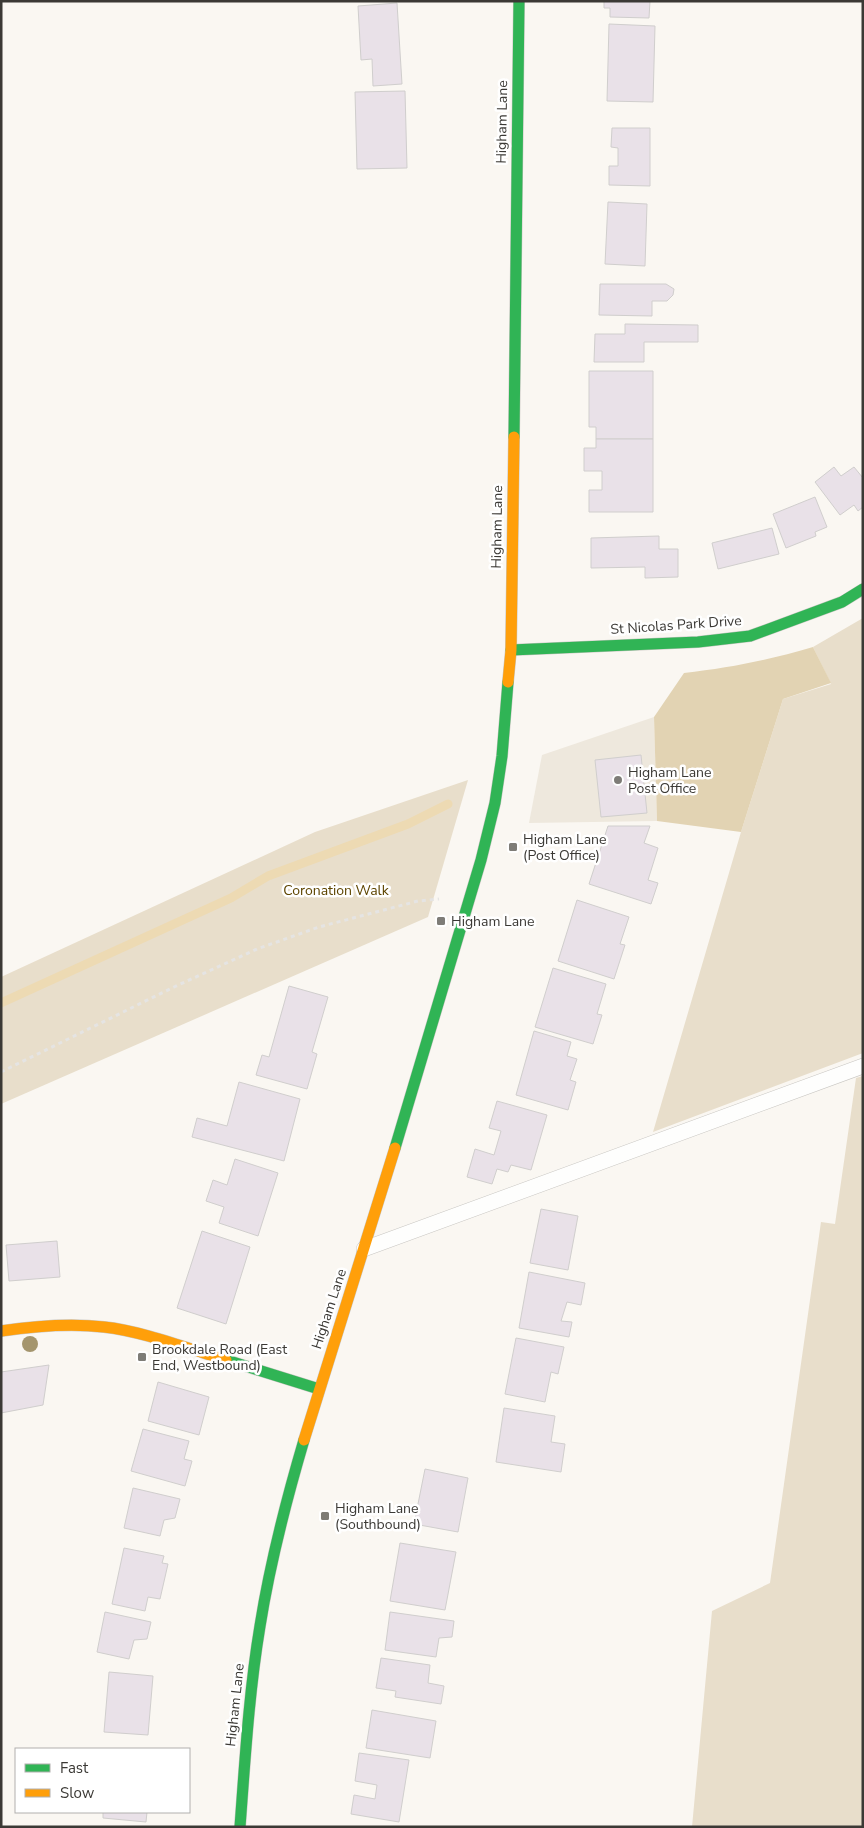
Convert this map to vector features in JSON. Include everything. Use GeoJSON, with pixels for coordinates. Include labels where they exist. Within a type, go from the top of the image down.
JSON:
{"type":"FeatureCollection","features":[{"type":"Feature","properties":{"kind":"street","name":"Higham Lane"},"geometry":{"type":"LineString","coordinates":[[240,1827],[251,1684],[265,1596],[279,1531],[319,1389],[364,1249],[470,898],[495,803],[502,756],[511,650],[519,1]]}},
{"type":"Feature","properties":{"kind":"street","name":"St Nicolas Park Drive"},"geometry":{"type":"LineString","coordinates":[[511,650],[698,642],[750,636],[842,602],[863,589]]}},
{"type":"Feature","properties":{"kind":"street"},"geometry":{"type":"LineString","coordinates":[[1,1331],[39,1326],[106,1328],[150,1337],[319,1389]]}},
{"type":"Feature","properties":{"kind":"lane"},"geometry":{"type":"LineString","coordinates":[[364,1249],[863,1066]]}},
{"type":"Feature","properties":{"kind":"path"},"geometry":{"type":"LineString","coordinates":[[1,1072],[166,990],[257,949],[319,927],[418,901],[470,898]]}},
{"type":"Feature","properties":{"kind":"shaded area"},"geometry":{"type":"Polygon","coordinates":[[[813,647],[831,683],[783,699],[741,832],[657,821],[654,717],[684,673],[749,663],[813,647]]]}},
{"type":"Feature","properties":{"kind":"shaded area"},"geometry":{"type":"Polygon","coordinates":[[[654,717],[657,821],[529,823],[542,755],[654,717]]]}},
{"type":"Feature","properties":{"kind":"green space"},"geometry":{"type":"Polygon","coordinates":[[[863,618],[863,1053],[653,1132],[741,832],[783,699],[831,684],[813,647],[863,618]]]}},
{"type":"Feature","properties":{"kind":"green space","name":"Coronation Walk"},"geometry":{"type":"Polygon","coordinates":[[[468,780],[428,917],[1,1104],[1,977],[315,832],[468,780]]]}},
{"type":"Feature","properties":{"kind":"green space"},"geometry":{"type":"Polygon","coordinates":[[[863,1076],[863,1827],[692,1827],[712,1611],[770,1583],[821,1222],[835,1224],[856,1078],[863,1076]]]}},
{"type":"Feature","properties":{"kind":"building"},"geometry":{"type":"Polygon","coordinates":[[[604,1],[650,1],[649,18],[610,17],[610,8],[604,8],[604,1]]]}},
{"type":"Feature","properties":{"kind":"building"},"geometry":{"type":"Polygon","coordinates":[[[397,3],[402,84],[373,86],[372,59],[361,60],[358,6],[397,3]]]}},
{"type":"Feature","properties":{"kind":"building"},"geometry":{"type":"Polygon","coordinates":[[[609,24],[655,26],[653,102],[607,101],[609,24]]]}},
{"type":"Feature","properties":{"kind":"building"},"geometry":{"type":"Polygon","coordinates":[[[405,91],[407,168],[357,169],[355,92],[405,91]]]}},
{"type":"Feature","properties":{"kind":"building"},"geometry":{"type":"Polygon","coordinates":[[[612,128],[650,128],[650,186],[609,185],[609,166],[618,166],[618,148],[611,147],[612,128]]]}},
{"type":"Feature","properties":{"kind":"building"},"geometry":{"type":"Polygon","coordinates":[[[608,202],[647,204],[645,266],[605,264],[608,202]]]}},
{"type":"Feature","properties":{"kind":"building"},"geometry":{"type":"Polygon","coordinates":[[[600,284],[666,284],[674,289],[673,295],[667,301],[652,301],[652,316],[599,315],[600,284]]]}},
{"type":"Feature","properties":{"kind":"building"},"geometry":{"type":"Polygon","coordinates":[[[625,324],[698,325],[698,342],[644,342],[644,362],[594,362],[595,334],[625,334],[625,324]]]}},
{"type":"Feature","properties":{"kind":"building"},"geometry":{"type":"Polygon","coordinates":[[[589,371],[653,371],[653,439],[596,439],[596,427],[589,427],[589,371]]]}},
{"type":"Feature","properties":{"kind":"building"},"geometry":{"type":"Polygon","coordinates":[[[596,439],[653,439],[653,512],[589,512],[589,490],[602,490],[602,471],[584,471],[584,448],[596,448],[596,439]]]}},
{"type":"Feature","properties":{"kind":"building"},"geometry":{"type":"Polygon","coordinates":[[[834,467],[841,476],[854,467],[863,478],[863,507],[858,511],[854,505],[840,515],[815,482],[834,467]]]}},
{"type":"Feature","properties":{"kind":"building"},"geometry":{"type":"Polygon","coordinates":[[[815,497],[827,527],[815,532],[816,536],[786,548],[773,514],[815,497]]]}},
{"type":"Feature","properties":{"kind":"building"},"geometry":{"type":"Polygon","coordinates":[[[772,528],[779,554],[718,569],[712,543],[772,528]]]}},
{"type":"Feature","properties":{"kind":"building"},"geometry":{"type":"Polygon","coordinates":[[[659,536],[659,549],[678,549],[678,577],[645,578],[645,567],[591,568],[591,538],[659,536]]]}},
{"type":"Feature","properties":{"kind":"building"},"geometry":{"type":"Polygon","coordinates":[[[641,755],[647,813],[601,817],[595,760],[641,755]]]}},
{"type":"Feature","properties":{"kind":"building"},"geometry":{"type":"Polygon","coordinates":[[[608,826],[650,826],[644,843],[658,848],[648,880],[658,883],[651,904],[589,884],[608,826]]]}},
{"type":"Feature","properties":{"kind":"building"},"geometry":{"type":"Polygon","coordinates":[[[577,900],[629,917],[620,944],[625,945],[614,979],[558,961],[577,900]]]}},
{"type":"Feature","properties":{"kind":"building"},"geometry":{"type":"Polygon","coordinates":[[[553,968],[606,984],[597,1014],[602,1015],[593,1044],[535,1027],[553,968]]]}},
{"type":"Feature","properties":{"kind":"building"},"geometry":{"type":"Polygon","coordinates":[[[289,986],[328,997],[312,1052],[317,1054],[307,1089],[256,1075],[262,1055],[269,1057],[289,986]]]}},
{"type":"Feature","properties":{"kind":"building"},"geometry":{"type":"Polygon","coordinates":[[[534,1031],[571,1042],[567,1056],[577,1059],[570,1080],[576,1082],[568,1110],[516,1095],[534,1031]]]}},
{"type":"Feature","properties":{"kind":"building"},"geometry":{"type":"Polygon","coordinates":[[[239,1082],[300,1099],[284,1161],[192,1137],[197,1118],[227,1126],[239,1082]]]}},
{"type":"Feature","properties":{"kind":"building"},"geometry":{"type":"Polygon","coordinates":[[[497,1101],[547,1115],[531,1170],[511,1165],[508,1172],[497,1169],[492,1184],[467,1177],[475,1149],[494,1155],[501,1131],[489,1128],[497,1101]]]}},
{"type":"Feature","properties":{"kind":"building"},"geometry":{"type":"Polygon","coordinates":[[[235,1159],[278,1173],[258,1236],[219,1223],[224,1207],[206,1201],[213,1180],[227,1185],[235,1159]]]}},
{"type":"Feature","properties":{"kind":"building"},"geometry":{"type":"Polygon","coordinates":[[[541,1209],[578,1216],[568,1270],[530,1263],[541,1209]]]}},
{"type":"Feature","properties":{"kind":"building"},"geometry":{"type":"Polygon","coordinates":[[[202,1231],[250,1247],[226,1324],[177,1308],[202,1231]]]}},
{"type":"Feature","properties":{"kind":"building"},"geometry":{"type":"Polygon","coordinates":[[[57,1241],[60,1277],[9,1281],[6,1245],[57,1241]]]}},
{"type":"Feature","properties":{"kind":"building"},"geometry":{"type":"Polygon","coordinates":[[[529,1272],[585,1283],[581,1305],[567,1302],[561,1321],[572,1322],[569,1337],[519,1328],[529,1272]]]}},
{"type":"Feature","properties":{"kind":"building"},"geometry":{"type":"Polygon","coordinates":[[[516,1338],[564,1347],[558,1374],[551,1372],[545,1402],[505,1394],[516,1338]]]}},
{"type":"Feature","properties":{"kind":"building"},"geometry":{"type":"Polygon","coordinates":[[[49,1365],[43,1405],[1,1413],[1,1372],[49,1365]]]}},
{"type":"Feature","properties":{"kind":"building"},"geometry":{"type":"Polygon","coordinates":[[[158,1382],[209,1397],[199,1435],[148,1421],[158,1382]]]}},
{"type":"Feature","properties":{"kind":"building"},"geometry":{"type":"Polygon","coordinates":[[[504,1408],[555,1416],[551,1442],[565,1444],[561,1472],[496,1462],[504,1408]]]}},
{"type":"Feature","properties":{"kind":"building"},"geometry":{"type":"Polygon","coordinates":[[[143,1429],[189,1441],[184,1459],[192,1461],[185,1486],[131,1471],[143,1429]]]}},
{"type":"Feature","properties":{"kind":"building"},"geometry":{"type":"Polygon","coordinates":[[[425,1469],[468,1478],[458,1532],[414,1524],[425,1469]]]}},
{"type":"Feature","properties":{"kind":"building"},"geometry":{"type":"Polygon","coordinates":[[[133,1488],[180,1499],[175,1518],[164,1520],[160,1536],[124,1528],[133,1488]]]}},
{"type":"Feature","properties":{"kind":"building"},"geometry":{"type":"Polygon","coordinates":[[[400,1543],[456,1552],[445,1610],[390,1601],[400,1543]]]}},
{"type":"Feature","properties":{"kind":"building"},"geometry":{"type":"Polygon","coordinates":[[[124,1548],[164,1556],[162,1563],[168,1564],[160,1599],[148,1597],[145,1611],[112,1604],[124,1548]]]}},
{"type":"Feature","properties":{"kind":"building"},"geometry":{"type":"Polygon","coordinates":[[[105,1612],[151,1622],[147,1639],[134,1640],[129,1659],[97,1652],[105,1612]]]}},
{"type":"Feature","properties":{"kind":"building"},"geometry":{"type":"Polygon","coordinates":[[[390,1612],[454,1621],[452,1637],[439,1638],[436,1657],[385,1650],[390,1612]]]}},
{"type":"Feature","properties":{"kind":"building"},"geometry":{"type":"Polygon","coordinates":[[[381,1658],[430,1665],[428,1683],[444,1686],[441,1704],[395,1697],[396,1691],[376,1688],[381,1658]]]}},
{"type":"Feature","properties":{"kind":"building"},"geometry":{"type":"Polygon","coordinates":[[[109,1672],[153,1676],[148,1735],[104,1732],[109,1672]]]}},
{"type":"Feature","properties":{"kind":"building"},"geometry":{"type":"Polygon","coordinates":[[[372,1710],[436,1721],[430,1758],[366,1748],[372,1710]]]}},
{"type":"Feature","properties":{"kind":"building"},"geometry":{"type":"Polygon","coordinates":[[[359,1753],[409,1760],[399,1822],[351,1814],[354,1795],[375,1799],[377,1785],[355,1781],[359,1753]]]}},
{"type":"Feature","properties":{"kind":"building"},"geometry":{"type":"Polygon","coordinates":[[[103,1813],[147,1813],[146,1822],[103,1818],[103,1813]]]}},
{"type":"Feature","properties":{"kind":"waterway"},"geometry":{"type":"LineString","coordinates":[[1,1003],[231,898],[268,876],[408,824],[448,804]]}},
{"type":"Feature","properties":{"kind":"traffic: fast"},"geometry":{"type":"LineString","coordinates":[[514,437],[519,1]]}},
{"type":"Feature","properties":{"kind":"traffic: fast"},"geometry":{"type":"LineString","coordinates":[[511,650],[698,642],[750,636],[842,602],[863,589]]}},
{"type":"Feature","properties":{"kind":"traffic: fast"},"geometry":{"type":"LineString","coordinates":[[395,1148],[481,860],[495,803],[502,756],[508,682]]}},
{"type":"Feature","properties":{"kind":"traffic: fast"},"geometry":{"type":"LineString","coordinates":[[226,1360],[319,1389]]}},
{"type":"Feature","properties":{"kind":"traffic: fast"},"geometry":{"type":"LineString","coordinates":[[240,1827],[250,1701],[260,1626],[279,1532],[304,1440]]}},
{"type":"Feature","properties":{"kind":"traffic: slow"},"geometry":{"type":"LineString","coordinates":[[508,682],[511,650],[514,437]]}},
{"type":"Feature","properties":{"kind":"traffic: slow"},"geometry":{"type":"LineString","coordinates":[[304,1440],[395,1148]]}},
{"type":"Feature","properties":{"kind":"traffic: slow"},"geometry":{"type":"LineString","coordinates":[[1,1331],[52,1326],[104,1327],[150,1336],[226,1360]]}},
{"type":"Feature","properties":{"kind":"place","name":"Higham Lane Post Office"},"geometry":{"type":"Point","coordinates":[618,780]}},
{"type":"Feature","properties":{"kind":"place","name":"Higham Lane (Post Office)"},"geometry":{"type":"Point","coordinates":[513,847]}},
{"type":"Feature","properties":{"kind":"place","name":"Higham Lane"},"geometry":{"type":"Point","coordinates":[441,921]}},
{"type":"Feature","properties":{"kind":"place","name":"Brookdale Road (East End, Westbound)"},"geometry":{"type":"Point","coordinates":[142,1357]}},
{"type":"Feature","properties":{"kind":"place","name":"Higham Lane (Southbound)"},"geometry":{"type":"Point","coordinates":[325,1516]}}]}
